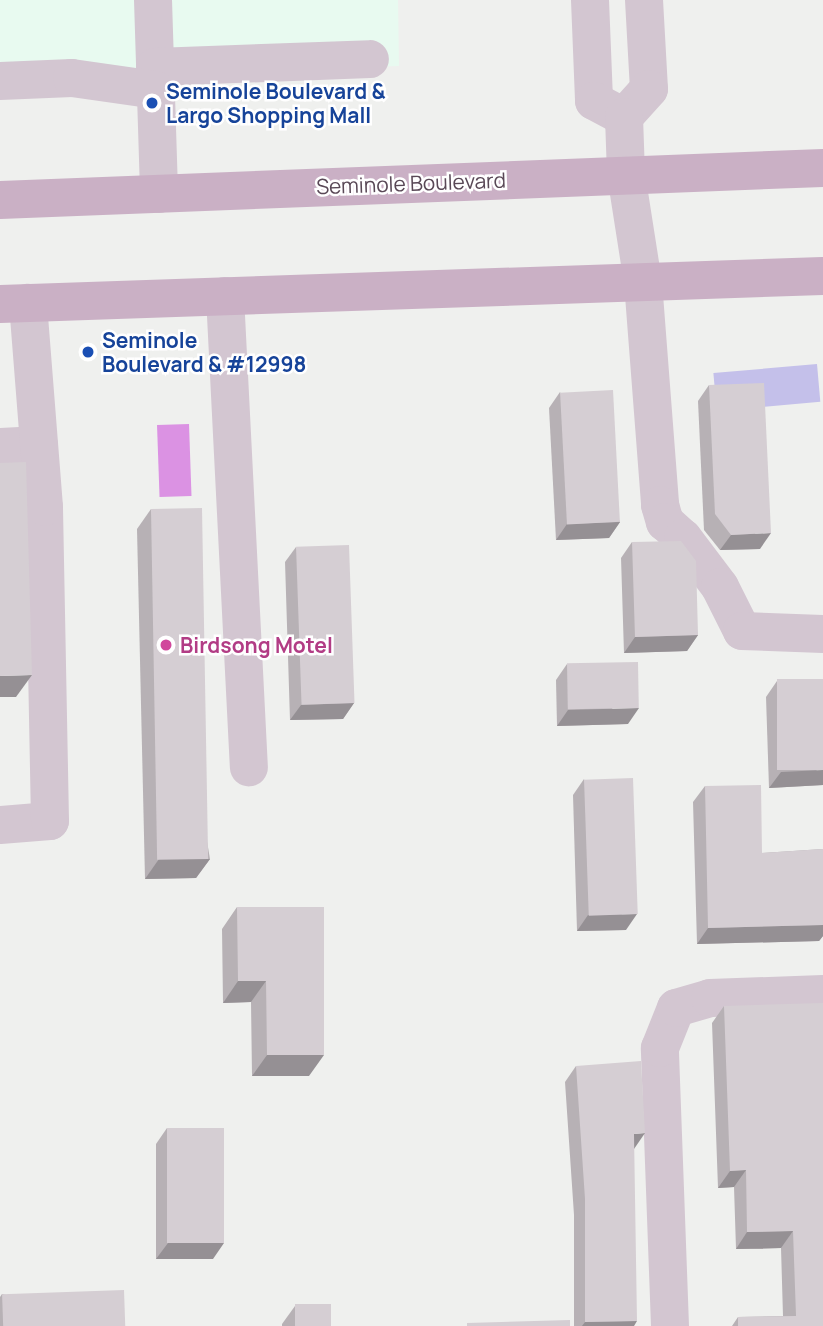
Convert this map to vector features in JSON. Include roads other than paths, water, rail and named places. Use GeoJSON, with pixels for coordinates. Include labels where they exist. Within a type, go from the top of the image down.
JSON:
{"type":"FeatureCollection","features":[{"type":"Feature","properties":{"kind":"main road","name":"Seminole Boulevard"},"geometry":{"type":"LineString","coordinates":[[0,200],[823,168]]}},
{"type":"Feature","properties":{"kind":"main road"},"geometry":{"type":"LineString","coordinates":[[14,303],[823,276]]}},
{"type":"Feature","properties":{"kind":"street"},"geometry":{"type":"LineString","coordinates":[[153,0],[159,194]]}},
{"type":"Feature","properties":{"kind":"street"},"geometry":{"type":"LineString","coordinates":[[590,0],[594,101],[624,117]]}},
{"type":"Feature","properties":{"kind":"street"},"geometry":{"type":"LineString","coordinates":[[644,0],[649,89],[624,117],[626,174],[643,282],[660,505],[666,522],[683,538],[720,587],[742,631],[823,634]]}},
{"type":"Feature","properties":{"kind":"street"},"geometry":{"type":"LineString","coordinates":[[0,80],[155,78],[370,59]]}},
{"type":"Feature","properties":{"kind":"street"},"geometry":{"type":"LineString","coordinates":[[225,296],[249,767]]}},
{"type":"Feature","properties":{"kind":"street"},"geometry":{"type":"LineString","coordinates":[[0,825],[50,821],[40,445],[14,303]]}},
{"type":"Feature","properties":{"kind":"street"},"geometry":{"type":"LineString","coordinates":[[0,447],[40,445]]}},
{"type":"Feature","properties":{"kind":"street"},"geometry":{"type":"LineString","coordinates":[[670,1326],[660,1048],[676,1008],[710,998],[823,994]]}},
{"type":"Feature","properties":{"kind":"place","name":"Seminole Boulevard & Largo Shopping Mall"},"geometry":{"type":"Point","coordinates":[152,103]}},
{"type":"Feature","properties":{"kind":"place","name":"Seminole Boulevard & #12998"},"geometry":{"type":"Point","coordinates":[88,352]}},
{"type":"Feature","properties":{"kind":"place","name":"Birdsong Motel"},"geometry":{"type":"Point","coordinates":[166,645]}}]}
